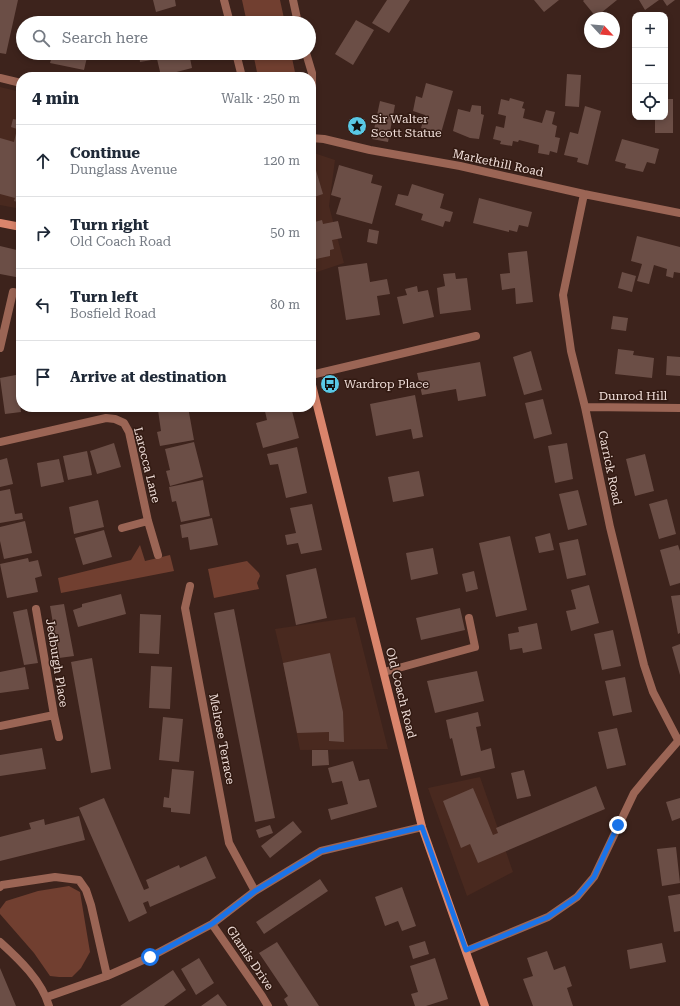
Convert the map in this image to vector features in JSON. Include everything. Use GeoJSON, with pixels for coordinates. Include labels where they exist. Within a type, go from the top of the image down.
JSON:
{"type":"FeatureCollection","features":[{"type":"Feature","properties":{"kind":"street"},"geometry":{"type":"LineString","coordinates":[[224,0],[228,16]]}},
{"type":"Feature","properties":{"kind":"street"},"geometry":{"type":"LineString","coordinates":[[293,0],[296,16]]}},
{"type":"Feature","properties":{"kind":"street"},"geometry":{"type":"LineString","coordinates":[[238,60],[241,72]]}},
{"type":"Feature","properties":{"kind":"street"},"geometry":{"type":"LineString","coordinates":[[308,60],[312,72]]}},
{"type":"Feature","properties":{"kind":"street"},"geometry":{"type":"LineString","coordinates":[[0,78],[16,82]]}},
{"type":"Feature","properties":{"kind":"street","name":"Markethill Road"},"geometry":{"type":"LineString","coordinates":[[316,138],[370,150],[460,166],[584,194],[680,213]]}},
{"type":"Feature","properties":{"kind":"street","name":"Carrick Road"},"geometry":{"type":"LineString","coordinates":[[584,194],[563,295],[571,351],[585,407],[610,527],[644,665],[653,692],[679,740]]}},
{"type":"Feature","properties":{"kind":"street"},"geometry":{"type":"LineString","coordinates":[[0,223],[16,226]]}},
{"type":"Feature","properties":{"kind":"street"},"geometry":{"type":"LineString","coordinates":[[0,348],[13,292],[16,293]]}},
{"type":"Feature","properties":{"kind":"street"},"geometry":{"type":"LineString","coordinates":[[316,373],[476,336]]}},
{"type":"Feature","properties":{"kind":"street","name":"Old Coach Road"},"geometry":{"type":"LineString","coordinates":[[316,401],[422,827],[485,1006]]}},
{"type":"Feature","properties":{"kind":"street","name":"Dunrod Hill"},"geometry":{"type":"LineString","coordinates":[[585,407],[680,408]]}},
{"type":"Feature","properties":{"kind":"street","name":"Larocca Lane"},"geometry":{"type":"LineString","coordinates":[[0,442],[106,418],[124,422],[129,432],[148,521],[158,555]]}},
{"type":"Feature","properties":{"kind":"street","name":"Larocca Lane"},"geometry":{"type":"LineString","coordinates":[[122,528],[148,521]]}},
{"type":"Feature","properties":{"kind":"street","name":"Melrose Terrace"},"geometry":{"type":"LineString","coordinates":[[190,586],[185,608],[229,843],[255,891]]}},
{"type":"Feature","properties":{"kind":"street","name":"Jedburgh Place"},"geometry":{"type":"LineString","coordinates":[[0,726],[54,715],[36,609]]}},
{"type":"Feature","properties":{"kind":"street"},"geometry":{"type":"LineString","coordinates":[[384,672],[475,647],[469,618]]}},
{"type":"Feature","properties":{"kind":"street"},"geometry":{"type":"LineString","coordinates":[[54,715],[59,737]]}},
{"type":"Feature","properties":{"kind":"street"},"geometry":{"type":"LineString","coordinates":[[466,950],[548,917],[577,897],[594,877],[634,793],[679,740]]}},
{"type":"Feature","properties":{"kind":"street"},"geometry":{"type":"LineString","coordinates":[[46,997],[107,976],[150,957],[212,924],[255,891],[321,851],[422,827]]}},
{"type":"Feature","properties":{"kind":"street"},"geometry":{"type":"LineString","coordinates":[[0,887],[2,885],[55,876],[79,880],[86,890],[91,905],[107,976]]}},
{"type":"Feature","properties":{"kind":"street","name":"Glamis Drive"},"geometry":{"type":"LineString","coordinates":[[212,924],[268,1006]]}},
{"type":"Feature","properties":{"kind":"street"},"geometry":{"type":"LineString","coordinates":[[0,942],[31,973],[46,997],[49,1006]]}},
{"type":"Feature","properties":{"kind":"shaded area"},"geometry":{"type":"Polygon","coordinates":[[[242,0],[280,0],[283,16],[245,16],[242,0]]]}},
{"type":"Feature","properties":{"kind":"shaded area"},"geometry":{"type":"Polygon","coordinates":[[[254,60],[292,60],[295,72],[257,72],[254,60]]]}},
{"type":"Feature","properties":{"kind":"shaded area"},"geometry":{"type":"Polygon","coordinates":[[[0,87],[16,91],[16,208],[0,205],[0,87]]]}},
{"type":"Feature","properties":{"kind":"shaded area"},"geometry":{"type":"Polygon","coordinates":[[[316,154],[335,160],[329,206],[344,263],[316,272],[316,154]]]}},
{"type":"Feature","properties":{"kind":"shaded area"},"geometry":{"type":"Polygon","coordinates":[[[140,545],[145,561],[170,555],[174,571],[61,593],[58,578],[131,560],[140,545]]]}},
{"type":"Feature","properties":{"kind":"shaded area"},"geometry":{"type":"Polygon","coordinates":[[[247,561],[259,573],[260,576],[257,583],[259,589],[214,598],[208,569],[247,561]]]}},
{"type":"Feature","properties":{"kind":"shaded area"},"geometry":{"type":"Polygon","coordinates":[[[355,617],[388,749],[300,750],[275,629],[355,617]]]}},
{"type":"Feature","properties":{"kind":"shaded area"},"geometry":{"type":"Polygon","coordinates":[[[480,777],[513,872],[467,896],[428,788],[480,777]]]}},
{"type":"Feature","properties":{"kind":"shaded area"},"geometry":{"type":"Polygon","coordinates":[[[69,886],[80,892],[90,952],[81,968],[72,977],[50,976],[34,953],[0,914],[0,909],[6,901],[38,891],[69,886]]]}},
{"type":"Feature","properties":{"kind":"building"},"geometry":{"type":"Polygon","coordinates":[[[0,0],[18,0],[6,54],[0,53],[0,0]]]}},
{"type":"Feature","properties":{"kind":"building"},"geometry":{"type":"Polygon","coordinates":[[[153,0],[175,0],[176,6],[156,12],[153,0]]]}},
{"type":"Feature","properties":{"kind":"building"},"geometry":{"type":"Polygon","coordinates":[[[387,0],[410,0],[389,33],[372,23],[387,0]]]}},
{"type":"Feature","properties":{"kind":"building"},"geometry":{"type":"Polygon","coordinates":[[[534,0],[559,0],[544,12],[534,0]]]}},
{"type":"Feature","properties":{"kind":"building"},"geometry":{"type":"Polygon","coordinates":[[[617,0],[602,12],[592,12],[583,1],[617,0]]]}},
{"type":"Feature","properties":{"kind":"building"},"geometry":{"type":"Polygon","coordinates":[[[639,0],[659,0],[645,10],[639,0]]]}},
{"type":"Feature","properties":{"kind":"building"},"geometry":{"type":"Polygon","coordinates":[[[663,0],[675,0],[667,6],[663,0]]]}},
{"type":"Feature","properties":{"kind":"building"},"geometry":{"type":"Polygon","coordinates":[[[356,20],[374,30],[353,65],[335,54],[356,20]]]}},
{"type":"Feature","properties":{"kind":"building"},"geometry":{"type":"Polygon","coordinates":[[[51,60],[86,60],[84,70],[50,63],[51,60]]]}},
{"type":"Feature","properties":{"kind":"building"},"geometry":{"type":"Polygon","coordinates":[[[140,60],[151,60],[140,62],[140,60]]]}},
{"type":"Feature","properties":{"kind":"building"},"geometry":{"type":"Polygon","coordinates":[[[157,60],[190,60],[192,68],[176,72],[160,72],[157,60]]]}},
{"type":"Feature","properties":{"kind":"building"},"geometry":{"type":"Polygon","coordinates":[[[567,74],[581,75],[579,107],[565,106],[567,74]]]}},
{"type":"Feature","properties":{"kind":"building"},"geometry":{"type":"Polygon","coordinates":[[[426,83],[453,91],[441,133],[421,128],[425,115],[413,111],[416,96],[422,98],[426,83]]]}},
{"type":"Feature","properties":{"kind":"building"},"geometry":{"type":"Polygon","coordinates":[[[510,98],[524,102],[522,108],[525,109],[523,118],[542,123],[546,110],[555,112],[552,124],[557,126],[555,137],[560,138],[557,153],[550,151],[549,155],[538,153],[539,145],[519,140],[518,142],[513,141],[512,146],[500,144],[501,141],[493,139],[496,126],[504,128],[506,116],[498,114],[501,99],[509,101],[510,98]]]}},
{"type":"Feature","properties":{"kind":"building"},"geometry":{"type":"Polygon","coordinates":[[[668,99],[673,99],[673,133],[655,133],[655,120],[668,120],[668,99]]]}},
{"type":"Feature","properties":{"kind":"building"},"geometry":{"type":"Polygon","coordinates":[[[380,101],[395,105],[388,142],[372,139],[380,101]]]}},
{"type":"Feature","properties":{"kind":"building"},"geometry":{"type":"Polygon","coordinates":[[[472,105],[481,106],[481,114],[484,115],[479,139],[470,138],[453,131],[458,109],[470,112],[472,105]]]}},
{"type":"Feature","properties":{"kind":"building"},"geometry":{"type":"Polygon","coordinates":[[[585,106],[601,111],[588,165],[577,162],[578,158],[564,155],[570,132],[578,134],[585,106]]]}},
{"type":"Feature","properties":{"kind":"building"},"geometry":{"type":"Polygon","coordinates":[[[13,119],[16,120],[16,129],[11,127],[13,119]]]}},
{"type":"Feature","properties":{"kind":"building"},"geometry":{"type":"Polygon","coordinates":[[[16,133],[16,202],[14,201],[15,198],[0,194],[0,138],[14,142],[16,133]]]}},
{"type":"Feature","properties":{"kind":"building"},"geometry":{"type":"Polygon","coordinates":[[[622,139],[659,149],[655,164],[647,162],[643,172],[625,168],[626,164],[615,161],[622,139]]]}},
{"type":"Feature","properties":{"kind":"building"},"geometry":{"type":"Polygon","coordinates":[[[339,165],[373,175],[371,183],[382,186],[372,224],[336,214],[341,198],[331,195],[339,165]]]}},
{"type":"Feature","properties":{"kind":"building"},"geometry":{"type":"Polygon","coordinates":[[[316,170],[323,194],[316,196],[316,170]]]}},
{"type":"Feature","properties":{"kind":"building"},"geometry":{"type":"Polygon","coordinates":[[[412,184],[444,194],[440,208],[453,212],[450,222],[445,221],[443,227],[421,220],[423,214],[395,205],[398,194],[408,196],[412,184]]]}},
{"type":"Feature","properties":{"kind":"building"},"geometry":{"type":"Polygon","coordinates":[[[479,198],[532,212],[528,227],[519,225],[517,232],[509,230],[509,232],[473,223],[479,198]]]}},
{"type":"Feature","properties":{"kind":"building"},"geometry":{"type":"Polygon","coordinates":[[[322,220],[323,224],[338,221],[342,238],[332,240],[334,249],[330,250],[330,256],[316,259],[316,222],[322,220]]]}},
{"type":"Feature","properties":{"kind":"building"},"geometry":{"type":"Polygon","coordinates":[[[369,229],[379,231],[377,244],[367,242],[369,229]]]}},
{"type":"Feature","properties":{"kind":"building"},"geometry":{"type":"Polygon","coordinates":[[[637,236],[680,247],[680,273],[674,272],[673,278],[666,276],[667,269],[654,265],[649,284],[637,281],[642,264],[631,261],[637,236]]]}},
{"type":"Feature","properties":{"kind":"building"},"geometry":{"type":"Polygon","coordinates":[[[0,246],[16,250],[16,277],[0,274],[0,246]]]}},
{"type":"Feature","properties":{"kind":"building"},"geometry":{"type":"Polygon","coordinates":[[[527,251],[533,302],[516,304],[515,288],[502,290],[500,274],[510,273],[508,253],[527,251]]]}},
{"type":"Feature","properties":{"kind":"building"},"geometry":{"type":"Polygon","coordinates":[[[367,263],[370,282],[387,279],[390,294],[377,296],[380,315],[346,320],[338,267],[367,263]]]}},
{"type":"Feature","properties":{"kind":"building"},"geometry":{"type":"Polygon","coordinates":[[[622,272],[636,276],[632,292],[618,288],[622,272]]]}},
{"type":"Feature","properties":{"kind":"building"},"geometry":{"type":"Polygon","coordinates":[[[455,273],[456,279],[467,278],[471,310],[440,314],[437,288],[445,286],[443,274],[455,273]]]}},
{"type":"Feature","properties":{"kind":"building"},"geometry":{"type":"Polygon","coordinates":[[[417,286],[418,292],[428,290],[434,317],[403,324],[397,297],[407,295],[405,289],[417,286]]]}},
{"type":"Feature","properties":{"kind":"building"},"geometry":{"type":"Polygon","coordinates":[[[613,316],[628,318],[626,331],[611,329],[613,316]]]}},
{"type":"Feature","properties":{"kind":"building"},"geometry":{"type":"Polygon","coordinates":[[[618,349],[634,351],[633,355],[654,358],[652,378],[615,374],[618,349]]]}},
{"type":"Feature","properties":{"kind":"building"},"geometry":{"type":"Polygon","coordinates":[[[531,351],[542,390],[524,395],[513,357],[531,351]]]}},
{"type":"Feature","properties":{"kind":"building"},"geometry":{"type":"Polygon","coordinates":[[[667,356],[680,357],[680,376],[666,375],[667,356]]]}},
{"type":"Feature","properties":{"kind":"building"},"geometry":{"type":"Polygon","coordinates":[[[480,362],[486,396],[458,401],[456,389],[422,395],[417,373],[480,362]]]}},
{"type":"Feature","properties":{"kind":"building"},"geometry":{"type":"Polygon","coordinates":[[[16,375],[16,412],[21,412],[5,414],[0,378],[16,375]]]}},
{"type":"Feature","properties":{"kind":"building"},"geometry":{"type":"Polygon","coordinates":[[[415,395],[423,437],[413,439],[411,429],[376,436],[370,404],[415,395]]]}},
{"type":"Feature","properties":{"kind":"building"},"geometry":{"type":"Polygon","coordinates":[[[543,399],[552,434],[534,439],[525,403],[543,399]]]}},
{"type":"Feature","properties":{"kind":"building"},"geometry":{"type":"Polygon","coordinates":[[[158,412],[189,412],[194,440],[160,446],[157,432],[161,431],[158,412]]]}},
{"type":"Feature","properties":{"kind":"building"},"geometry":{"type":"Polygon","coordinates":[[[265,412],[292,412],[299,438],[263,448],[256,423],[267,420],[265,412]]]}},
{"type":"Feature","properties":{"kind":"building"},"geometry":{"type":"Polygon","coordinates":[[[194,442],[203,477],[170,486],[166,471],[170,470],[165,449],[194,442]]]}},
{"type":"Feature","properties":{"kind":"building"},"geometry":{"type":"Polygon","coordinates":[[[114,443],[121,467],[97,474],[90,451],[114,443]]]}},
{"type":"Feature","properties":{"kind":"building"},"geometry":{"type":"Polygon","coordinates":[[[567,443],[573,479],[555,483],[548,446],[567,443]]]}},
{"type":"Feature","properties":{"kind":"building"},"geometry":{"type":"Polygon","coordinates":[[[297,447],[307,493],[286,498],[278,464],[270,465],[267,454],[297,447]]]}},
{"type":"Feature","properties":{"kind":"building"},"geometry":{"type":"Polygon","coordinates":[[[87,451],[92,475],[68,480],[63,456],[87,451]]]}},
{"type":"Feature","properties":{"kind":"building"},"geometry":{"type":"Polygon","coordinates":[[[645,454],[654,491],[635,496],[626,459],[645,454]]]}},
{"type":"Feature","properties":{"kind":"building"},"geometry":{"type":"Polygon","coordinates":[[[7,458],[13,484],[0,487],[0,460],[7,458]]]}},
{"type":"Feature","properties":{"kind":"building"},"geometry":{"type":"Polygon","coordinates":[[[59,459],[64,482],[41,487],[37,463],[59,459]]]}},
{"type":"Feature","properties":{"kind":"building"},"geometry":{"type":"Polygon","coordinates":[[[419,471],[424,496],[393,502],[388,477],[419,471]]]}},
{"type":"Feature","properties":{"kind":"building"},"geometry":{"type":"Polygon","coordinates":[[[203,480],[210,516],[181,522],[176,501],[172,502],[169,487],[203,480]]]}},
{"type":"Feature","properties":{"kind":"building"},"geometry":{"type":"Polygon","coordinates":[[[10,489],[15,514],[22,513],[23,519],[0,523],[0,491],[10,489]]]}},
{"type":"Feature","properties":{"kind":"building"},"geometry":{"type":"Polygon","coordinates":[[[578,490],[587,525],[568,530],[559,494],[578,490]]]}},
{"type":"Feature","properties":{"kind":"building"},"geometry":{"type":"Polygon","coordinates":[[[667,499],[676,534],[659,539],[649,504],[667,499]]]}},
{"type":"Feature","properties":{"kind":"building"},"geometry":{"type":"Polygon","coordinates":[[[98,500],[104,527],[74,534],[69,507],[98,500]]]}},
{"type":"Feature","properties":{"kind":"building"},"geometry":{"type":"Polygon","coordinates":[[[312,504],[322,550],[301,554],[298,543],[287,545],[285,535],[296,533],[290,508],[312,504]]]}},
{"type":"Feature","properties":{"kind":"building"},"geometry":{"type":"Polygon","coordinates":[[[212,518],[218,545],[190,550],[188,537],[182,538],[180,525],[212,518]]]}},
{"type":"Feature","properties":{"kind":"building"},"geometry":{"type":"Polygon","coordinates":[[[25,521],[32,553],[4,559],[0,541],[0,527],[25,521]]]}},
{"type":"Feature","properties":{"kind":"building"},"geometry":{"type":"Polygon","coordinates":[[[104,530],[112,557],[83,565],[75,538],[104,530]]]}},
{"type":"Feature","properties":{"kind":"building"},"geometry":{"type":"Polygon","coordinates":[[[550,533],[554,550],[539,553],[535,537],[550,533]]]}},
{"type":"Feature","properties":{"kind":"building"},"geometry":{"type":"Polygon","coordinates":[[[510,536],[527,610],[496,617],[479,543],[510,536]]]}},
{"type":"Feature","properties":{"kind":"building"},"geometry":{"type":"Polygon","coordinates":[[[578,539],[586,575],[567,579],[559,543],[578,539]]]}},
{"type":"Feature","properties":{"kind":"building"},"geometry":{"type":"Polygon","coordinates":[[[678,545],[680,551],[680,583],[670,586],[660,550],[678,545]]]}},
{"type":"Feature","properties":{"kind":"building"},"geometry":{"type":"Polygon","coordinates":[[[433,548],[438,574],[411,580],[406,553],[433,548]]]}},
{"type":"Feature","properties":{"kind":"building"},"geometry":{"type":"Polygon","coordinates":[[[28,558],[29,562],[38,560],[42,576],[35,578],[38,592],[7,598],[0,564],[28,558]]]}},
{"type":"Feature","properties":{"kind":"building"},"geometry":{"type":"Polygon","coordinates":[[[316,568],[327,618],[296,625],[286,575],[316,568]]]}},
{"type":"Feature","properties":{"kind":"building"},"geometry":{"type":"Polygon","coordinates":[[[474,571],[478,589],[466,592],[462,574],[474,571]]]}},
{"type":"Feature","properties":{"kind":"building"},"geometry":{"type":"Polygon","coordinates":[[[589,585],[599,623],[571,631],[566,611],[576,609],[571,590],[589,585]]]}},
{"type":"Feature","properties":{"kind":"building"},"geometry":{"type":"Polygon","coordinates":[[[121,594],[126,614],[78,627],[73,610],[82,607],[82,604],[121,594]]]}},
{"type":"Feature","properties":{"kind":"building"},"geometry":{"type":"Polygon","coordinates":[[[680,595],[680,633],[678,634],[671,596],[680,595]]]}},
{"type":"Feature","properties":{"kind":"building"},"geometry":{"type":"Polygon","coordinates":[[[64,604],[74,656],[59,658],[50,606],[64,604]]]}},
{"type":"Feature","properties":{"kind":"building"},"geometry":{"type":"Polygon","coordinates":[[[460,608],[465,630],[421,640],[416,618],[460,608]]]}},
{"type":"Feature","properties":{"kind":"building"},"geometry":{"type":"Polygon","coordinates":[[[27,609],[38,663],[24,665],[13,612],[27,609]]]}},
{"type":"Feature","properties":{"kind":"building"},"geometry":{"type":"Polygon","coordinates":[[[234,609],[275,818],[255,822],[214,613],[234,609]]]}},
{"type":"Feature","properties":{"kind":"building"},"geometry":{"type":"Polygon","coordinates":[[[140,614],[161,615],[159,654],[139,653],[140,614]]]}},
{"type":"Feature","properties":{"kind":"building"},"geometry":{"type":"Polygon","coordinates":[[[537,623],[542,649],[523,653],[522,648],[510,650],[508,634],[519,632],[518,627],[537,623]]]}},
{"type":"Feature","properties":{"kind":"building"},"geometry":{"type":"Polygon","coordinates":[[[613,630],[621,666],[602,670],[594,634],[613,630]]]}},
{"type":"Feature","properties":{"kind":"building"},"geometry":{"type":"Polygon","coordinates":[[[680,644],[680,675],[672,647],[680,644]]]}},
{"type":"Feature","properties":{"kind":"building"},"geometry":{"type":"Polygon","coordinates":[[[330,653],[343,712],[344,742],[329,741],[329,732],[297,733],[283,663],[330,653]]]}},
{"type":"Feature","properties":{"kind":"building"},"geometry":{"type":"Polygon","coordinates":[[[92,658],[111,769],[91,773],[71,662],[92,658]]]}},
{"type":"Feature","properties":{"kind":"building"},"geometry":{"type":"Polygon","coordinates":[[[151,666],[172,667],[170,709],[149,708],[151,666]]]}},
{"type":"Feature","properties":{"kind":"building"},"geometry":{"type":"Polygon","coordinates":[[[25,667],[29,689],[0,693],[0,672],[25,667]]]}},
{"type":"Feature","properties":{"kind":"building"},"geometry":{"type":"Polygon","coordinates":[[[477,671],[484,701],[435,713],[427,681],[477,671]]]}},
{"type":"Feature","properties":{"kind":"building"},"geometry":{"type":"Polygon","coordinates":[[[625,677],[632,712],[613,716],[605,681],[625,677]]]}},
{"type":"Feature","properties":{"kind":"building"},"geometry":{"type":"Polygon","coordinates":[[[478,712],[481,726],[476,727],[481,751],[491,748],[495,768],[461,776],[446,720],[478,712]]]}},
{"type":"Feature","properties":{"kind":"building"},"geometry":{"type":"Polygon","coordinates":[[[163,717],[183,719],[179,762],[159,760],[163,717]]]}},
{"type":"Feature","properties":{"kind":"building"},"geometry":{"type":"Polygon","coordinates":[[[617,728],[626,765],[607,769],[598,732],[617,728]]]}},
{"type":"Feature","properties":{"kind":"building"},"geometry":{"type":"Polygon","coordinates":[[[42,748],[46,769],[0,776],[0,755],[42,748]]]}},
{"type":"Feature","properties":{"kind":"building"},"geometry":{"type":"Polygon","coordinates":[[[312,750],[328,750],[329,765],[312,766],[312,750]]]}},
{"type":"Feature","properties":{"kind":"building"},"geometry":{"type":"Polygon","coordinates":[[[353,761],[359,781],[369,779],[377,807],[331,820],[328,809],[348,804],[342,781],[332,783],[328,768],[353,761]]]}},
{"type":"Feature","properties":{"kind":"building"},"geometry":{"type":"Polygon","coordinates":[[[172,769],[194,771],[190,814],[171,812],[171,808],[163,807],[164,797],[169,798],[172,769]]]}},
{"type":"Feature","properties":{"kind":"building"},"geometry":{"type":"Polygon","coordinates":[[[524,770],[531,796],[517,799],[511,773],[524,770]]]}},
{"type":"Feature","properties":{"kind":"building"},"geometry":{"type":"Polygon","coordinates":[[[596,786],[605,809],[478,863],[470,844],[461,848],[443,801],[473,788],[493,835],[498,833],[496,828],[596,786]]]}},
{"type":"Feature","properties":{"kind":"building"},"geometry":{"type":"Polygon","coordinates":[[[104,798],[144,890],[149,888],[146,880],[179,865],[180,868],[206,856],[216,878],[150,907],[148,901],[143,903],[147,913],[129,922],[79,808],[104,798]]]}},
{"type":"Feature","properties":{"kind":"building"},"geometry":{"type":"Polygon","coordinates":[[[680,798],[680,818],[672,821],[666,802],[680,798]]]}},
{"type":"Feature","properties":{"kind":"building"},"geometry":{"type":"Polygon","coordinates":[[[79,816],[85,840],[0,861],[0,837],[31,829],[29,823],[44,819],[45,825],[79,816]]]}},
{"type":"Feature","properties":{"kind":"building"},"geometry":{"type":"Polygon","coordinates":[[[293,821],[302,832],[270,858],[261,846],[293,821]]]}},
{"type":"Feature","properties":{"kind":"building"},"geometry":{"type":"Polygon","coordinates":[[[270,825],[273,833],[259,838],[256,830],[270,825]]]}},
{"type":"Feature","properties":{"kind":"building"},"geometry":{"type":"Polygon","coordinates":[[[676,847],[680,883],[662,886],[657,849],[676,847]]]}},
{"type":"Feature","properties":{"kind":"building"},"geometry":{"type":"Polygon","coordinates":[[[320,879],[328,891],[264,934],[256,922],[320,879]]]}},
{"type":"Feature","properties":{"kind":"building"},"geometry":{"type":"Polygon","coordinates":[[[402,887],[416,926],[402,931],[398,921],[385,926],[375,897],[402,887]]]}},
{"type":"Feature","properties":{"kind":"building"},"geometry":{"type":"Polygon","coordinates":[[[680,894],[680,931],[674,932],[668,896],[680,894]]]}},
{"type":"Feature","properties":{"kind":"building"},"geometry":{"type":"Polygon","coordinates":[[[425,941],[429,954],[413,959],[409,946],[425,941]]]}},
{"type":"Feature","properties":{"kind":"building"},"geometry":{"type":"Polygon","coordinates":[[[277,942],[319,1006],[288,1006],[284,999],[288,996],[259,953],[277,942]]]}},
{"type":"Feature","properties":{"kind":"building"},"geometry":{"type":"Polygon","coordinates":[[[662,943],[666,962],[630,969],[627,950],[662,943]]]}},
{"type":"Feature","properties":{"kind":"building"},"geometry":{"type":"Polygon","coordinates":[[[547,951],[554,970],[565,966],[572,986],[567,988],[573,1006],[533,1006],[523,979],[533,976],[527,958],[547,951]]]}},
{"type":"Feature","properties":{"kind":"building"},"geometry":{"type":"Polygon","coordinates":[[[199,958],[214,983],[196,995],[181,969],[199,958]]]}},
{"type":"Feature","properties":{"kind":"building"},"geometry":{"type":"Polygon","coordinates":[[[435,958],[448,999],[426,1006],[415,1006],[411,994],[418,992],[410,966],[435,958]]]}},
{"type":"Feature","properties":{"kind":"building"},"geometry":{"type":"Polygon","coordinates":[[[0,968],[16,1006],[0,1006],[0,968]]]}},
{"type":"Feature","properties":{"kind":"building"},"geometry":{"type":"Polygon","coordinates":[[[173,970],[186,990],[164,1006],[120,1006],[173,970]]]}},
{"type":"Feature","properties":{"kind":"building"},"geometry":{"type":"Polygon","coordinates":[[[218,994],[227,1006],[201,1006],[218,994]]]}},
{"type":"Feature","properties":{"kind":"place","name":"Sir Walter Scott Statue"},"geometry":{"type":"Point","coordinates":[357,126]}},
{"type":"Feature","properties":{"kind":"place","name":"Wardrop Place"},"geometry":{"type":"Point","coordinates":[330,384]}},
{"type":"Feature","properties":{"kind":"route"},"geometry":{"type":"LineString","coordinates":[[150,957],[212,924],[255,891],[321,851],[422,827],[466,950],[524,928],[548,917],[577,897],[594,877],[618,825]]}}]}
